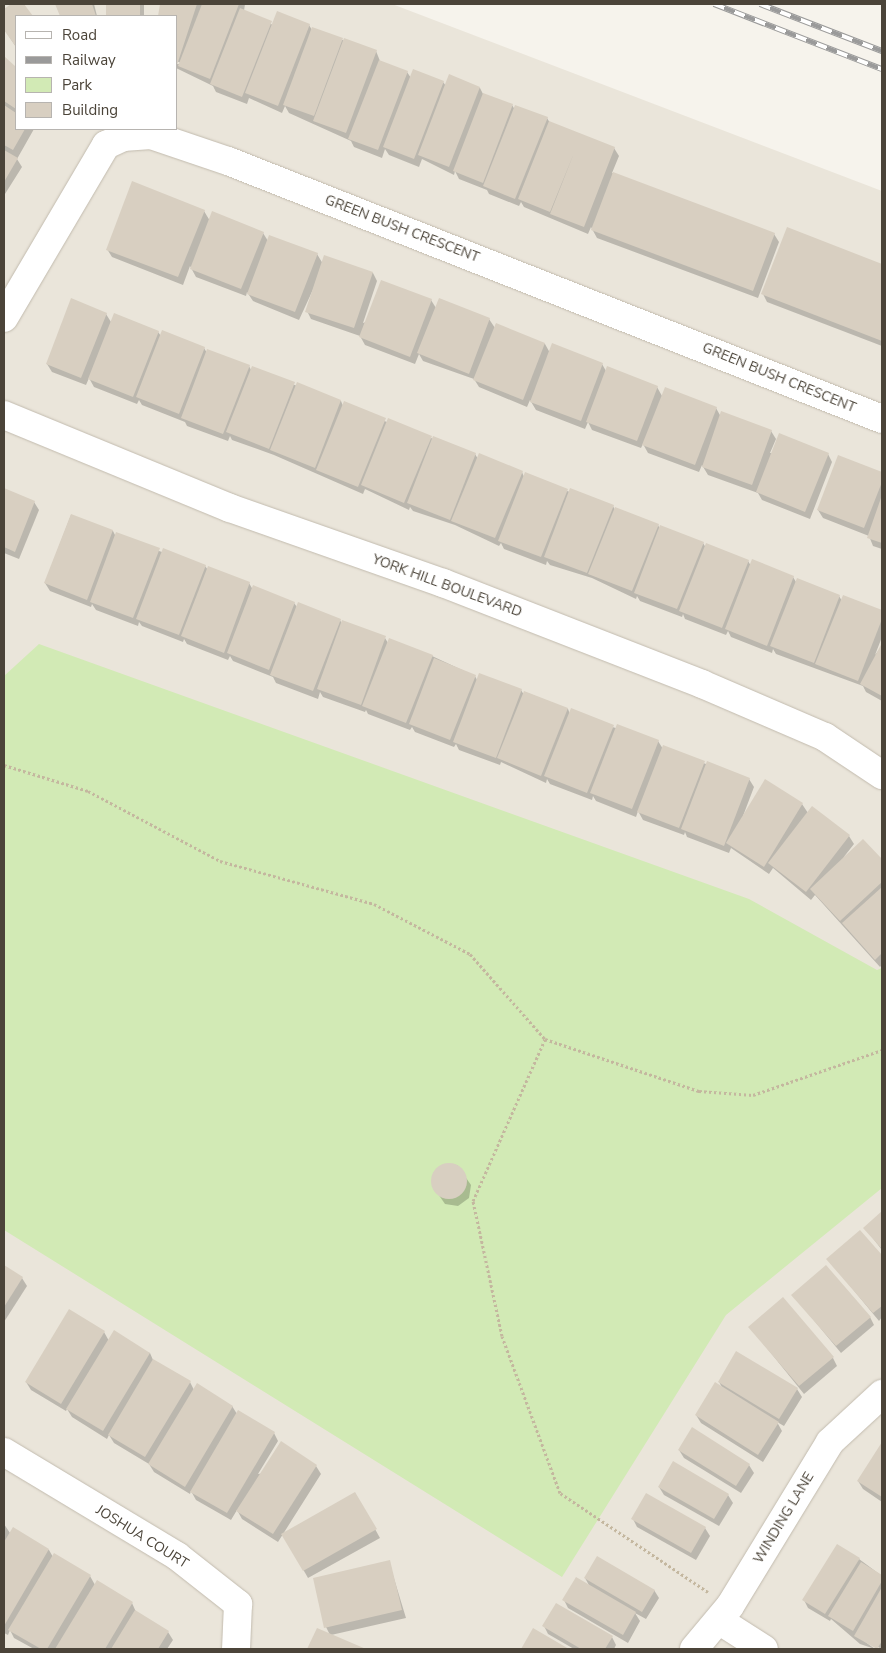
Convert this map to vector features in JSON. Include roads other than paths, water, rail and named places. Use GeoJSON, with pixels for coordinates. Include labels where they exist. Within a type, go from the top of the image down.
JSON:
{"type":"FeatureCollection","features":[{"type":"Feature","properties":{"kind":"street","name":"GREEN BUSH CRESCENT"},"geometry":{"type":"LineString","coordinates":[[4,318],[106,145],[123,137],[151,135],[237,164],[882,419]]}},
{"type":"Feature","properties":{"kind":"street","name":"YORK HILL BOULEVARD"},"geometry":{"type":"LineString","coordinates":[[4,416],[230,508],[443,583],[702,684],[825,737],[882,775]]}},
{"type":"Feature","properties":{"kind":"street","name":"WINDING LANE"},"geometry":{"type":"LineString","coordinates":[[694,1649],[725,1614],[830,1442],[882,1394]]}},
{"type":"Feature","properties":{"kind":"street","name":"JOSHUA COURT"},"geometry":{"type":"LineString","coordinates":[[4,1452],[177,1556],[238,1604],[236,1649]]}},
{"type":"Feature","properties":{"kind":"street"},"geometry":{"type":"LineString","coordinates":[[725,1614],[764,1649]]}},
{"type":"Feature","properties":{"kind":"railway"},"geometry":{"type":"LineString","coordinates":[[714,4],[882,69]]}},
{"type":"Feature","properties":{"kind":"railway"},"geometry":{"type":"LineString","coordinates":[[760,4],[882,51]]}}]}
